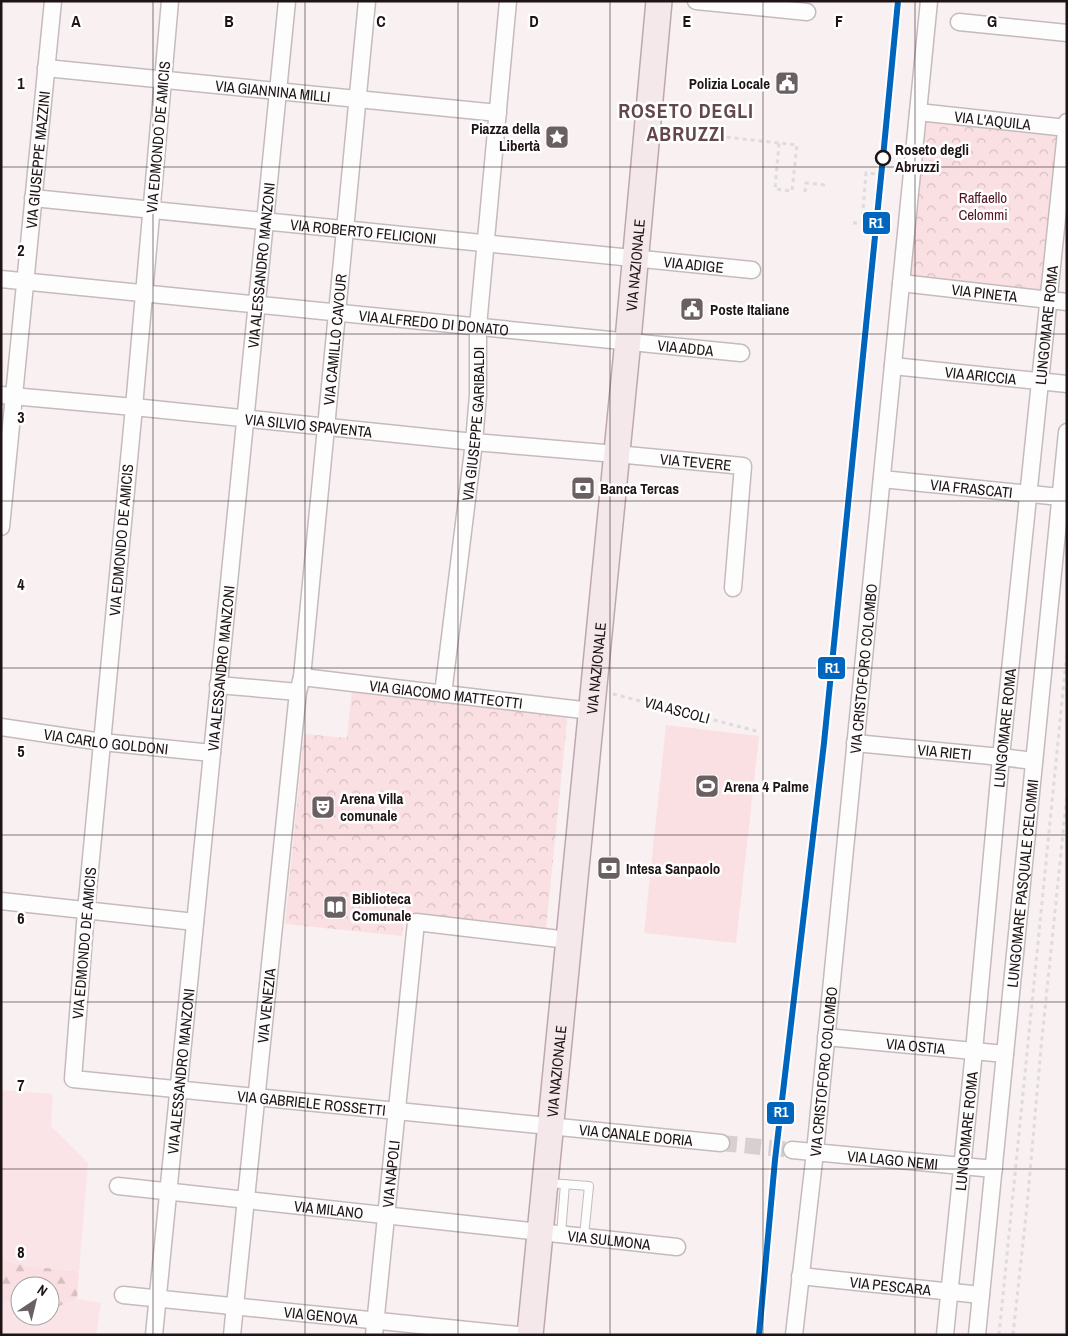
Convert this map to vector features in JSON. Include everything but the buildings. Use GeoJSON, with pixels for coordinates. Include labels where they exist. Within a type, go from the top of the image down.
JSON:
{"type":"FeatureCollection","features":[{"type":"Feature","properties":{"kind":"main road","name":"VIA NAZIONALE"},"geometry":{"type":"LineString","coordinates":[[530,1335],[550,1233],[555,1183],[550,1127],[636,258],[659,1]]}},
{"type":"Feature","properties":{"kind":"street","name":"VIA GIUSEPPE MAZZINI"},"geometry":{"type":"LineString","coordinates":[[1,527],[8,395],[26,282],[53,1]]}},
{"type":"Feature","properties":{"kind":"street","name":"VIA EDMONDO DE AMICIS"},"geometry":{"type":"LineString","coordinates":[[73,1079],[86,911],[170,1]]}},
{"type":"Feature","properties":{"kind":"street","name":"VIA ALESSANDRO MANZONI"},"geometry":{"type":"LineString","coordinates":[[154,1335],[286,1]]}},
{"type":"Feature","properties":{"kind":"street","name":"VIA CAMILLO CAVOUR"},"geometry":{"type":"LineString","coordinates":[[300,685],[367,1]]}},
{"type":"Feature","properties":{"kind":"street","name":"VIA GIUSEPPE GARIBALDI"},"geometry":{"type":"LineString","coordinates":[[443,694],[474,442],[478,395],[478,326],[508,1]]}},
{"type":"Feature","properties":{"kind":"street"},"geometry":{"type":"LineString","coordinates":[[696,1],[807,12]]}},
{"type":"Feature","properties":{"kind":"street","name":"VIA CRISTOFORO COLOMBO"},"geometry":{"type":"LineString","coordinates":[[794,1335],[815,1152],[929,1]]}},
{"type":"Feature","properties":{"kind":"street"},"geometry":{"type":"LineString","coordinates":[[959,22],[1067,33]]}},
{"type":"Feature","properties":{"kind":"street","name":"VIA GIANNINA MILLI"},"geometry":{"type":"LineString","coordinates":[[46,68],[498,112]]}},
{"type":"Feature","properties":{"kind":"street","name":"VIA L'AQUILA"},"geometry":{"type":"LineString","coordinates":[[918,112],[1066,128]]}},
{"type":"Feature","properties":{"kind":"street","name":"LUNGOMARE ROMA"},"geometry":{"type":"LineString","coordinates":[[945,1335],[1001,757],[1067,122]]}},
{"type":"Feature","properties":{"kind":"street","name":"VIA ROBERTO FELICIONI"},"geometry":{"type":"LineString","coordinates":[[33,198],[636,258]]}},
{"type":"Feature","properties":{"kind":"street","name":"VIA ADIGE"},"geometry":{"type":"LineString","coordinates":[[636,258],[752,270]]}},
{"type":"Feature","properties":{"kind":"street","name":"VIA ALFREDO DI DONATO"},"geometry":{"type":"LineString","coordinates":[[1,279],[628,340]]}},
{"type":"Feature","properties":{"kind":"street","name":"VIA PINETA"},"geometry":{"type":"LineString","coordinates":[[901,283],[1067,302]]}},
{"type":"Feature","properties":{"kind":"street","name":"VIA ADDA"},"geometry":{"type":"LineString","coordinates":[[628,340],[741,353]]}},
{"type":"Feature","properties":{"kind":"street","name":"VIA ARICCIA"},"geometry":{"type":"LineString","coordinates":[[893,366],[1067,384]]}},
{"type":"Feature","properties":{"kind":"street","name":"VIA SILVIO SPAVENTA"},"geometry":{"type":"LineString","coordinates":[[8,395],[474,442],[616,454]]}},
{"type":"Feature","properties":{"kind":"street","name":"LUNGOMARE PASQUALE CELOMMI"},"geometry":{"type":"LineString","coordinates":[[977,1335],[1067,432]]}},
{"type":"Feature","properties":{"kind":"street","name":"VIA TEVERE"},"geometry":{"type":"LineString","coordinates":[[616,454],[743,466],[733,588]]}},
{"type":"Feature","properties":{"kind":"street","name":"VIA FRASCATI"},"geometry":{"type":"LineString","coordinates":[[882,478],[1060,497]]}},
{"type":"Feature","properties":{"kind":"street","name":"VIA GIACOMO MATTEOTTI"},"geometry":{"type":"LineString","coordinates":[[218,685],[300,685],[443,694],[592,700]]}},
{"type":"Feature","properties":{"kind":"street","name":"VIA VENEZIA"},"geometry":{"type":"LineString","coordinates":[[232,1335],[300,685]]}},
{"type":"Feature","properties":{"kind":"street","name":"VIA CARLO GOLDONI"},"geometry":{"type":"LineString","coordinates":[[1,727],[102,742],[212,753]]}},
{"type":"Feature","properties":{"kind":"street","name":"VIA RIETI"},"geometry":{"type":"LineString","coordinates":[[855,743],[1034,761]]}},
{"type":"Feature","properties":{"kind":"street"},"geometry":{"type":"LineString","coordinates":[[1,901],[195,922]]}},
{"type":"Feature","properties":{"kind":"street","name":"VIA NAPOLI"},"geometry":{"type":"LineString","coordinates":[[375,1328],[416,922],[568,940]]}},
{"type":"Feature","properties":{"kind":"street","name":"VIA OSTIA"},"geometry":{"type":"LineString","coordinates":[[826,1037],[1005,1054]]}},
{"type":"Feature","properties":{"kind":"street","name":"VIA GABRIELE ROSSETTI"},"geometry":{"type":"LineString","coordinates":[[73,1079],[550,1127]]}},
{"type":"Feature","properties":{"kind":"street","name":"VIA CANALE DORIA"},"geometry":{"type":"LineString","coordinates":[[550,1127],[721,1143]]}},
{"type":"Feature","properties":{"kind":"street","name":"VIA LAGO NEMI"},"geometry":{"type":"LineString","coordinates":[[792,1150],[994,1169]]}},
{"type":"Feature","properties":{"kind":"street","name":"VIA MILANO"},"geometry":{"type":"LineString","coordinates":[[118,1186],[550,1233]]}},
{"type":"Feature","properties":{"kind":"street","name":"VIA SULMONA"},"geometry":{"type":"LineString","coordinates":[[550,1233],[677,1247]]}},
{"type":"Feature","properties":{"kind":"street","name":"VIA PESCARA"},"geometry":{"type":"LineString","coordinates":[[800,1276],[981,1295]]}},
{"type":"Feature","properties":{"kind":"street","name":"VIA GENOVA"},"geometry":{"type":"LineString","coordinates":[[122,1295],[235,1306],[375,1328],[518,1335]]}},
{"type":"Feature","properties":{"kind":"lane"},"geometry":{"type":"LineString","coordinates":[[555,1183],[589,1186],[584,1236]]}},
{"type":"Feature","properties":{"kind":"path"},"geometry":{"type":"LineString","coordinates":[[670,131],[779,143],[797,145],[792,191],[775,189],[779,143]]}},
{"type":"Feature","properties":{"kind":"path"},"geometry":{"type":"LineString","coordinates":[[853,223],[862,223],[866,172],[876,174]]}},
{"type":"Feature","properties":{"kind":"path"},"geometry":{"type":"LineString","coordinates":[[805,192],[806,183],[826,185]]}},
{"type":"Feature","properties":{"kind":"path","name":"LUNGOMARE PASQUALE CELOMMI"},"geometry":{"type":"LineString","coordinates":[[999,1335],[1067,651]]}},
{"type":"Feature","properties":{"kind":"path","name":"VIA ASCOLI"},"geometry":{"type":"LineString","coordinates":[[592,700],[760,732]]}},
{"type":"Feature","properties":{"kind":"path"},"geometry":{"type":"LineString","coordinates":[[1013,1335],[1067,794]]}},
{"type":"Feature","properties":{"kind":"shaded area"},"geometry":{"type":"Polygon","coordinates":[[[1,1090],[53,1094],[51,1126],[88,1163],[79,1272],[22,1265],[1,1259],[1,1090]]]}},
{"type":"Feature","properties":{"kind":"shaded area"},"geometry":{"type":"Polygon","coordinates":[[[77,1299],[101,1303],[96,1335],[1,1335],[1,1301],[10,1301],[10,1326],[60,1326],[60,1306],[77,1299]]]}},
{"type":"Feature","properties":{"kind":"green space","name":"Raffaello Celommi"},"geometry":{"type":"Polygon","coordinates":[[[923,118],[1060,133],[1044,293],[907,278],[923,118]]]}},
{"type":"Feature","properties":{"kind":"green space"},"geometry":{"type":"Polygon","coordinates":[[[352,690],[568,712],[546,929],[406,915],[404,915],[402,936],[285,924],[304,734],[347,738],[352,690]]]}},
{"type":"Feature","properties":{"kind":"green space","name":"Arena 4 Palme"},"geometry":{"type":"Polygon","coordinates":[[[666,725],[759,736],[736,943],[644,933],[666,725]]]}},
{"type":"Feature","properties":{"kind":"green space"},"geometry":{"type":"Polygon","coordinates":[[[1,1259],[22,1265],[79,1272],[77,1299],[60,1306],[60,1276],[10,1276],[10,1301],[1,1301],[1,1259]]]}},
{"type":"Feature","properties":{"kind":"tunnel"},"geometry":{"type":"LineString","coordinates":[[721,1143],[792,1150]]}},
{"type":"Feature","properties":{"kind":"transit line","name":"R1"},"geometry":{"type":"LineString","coordinates":[[759,1335],[775,1160],[824,743],[898,1]]}},
{"type":"Feature","properties":{"kind":"place","name":"Polizia Locale"},"geometry":{"type":"Point","coordinates":[787,83]}},
{"type":"Feature","properties":{"kind":"place","name":"Piazza della Libertà"},"geometry":{"type":"Point","coordinates":[557,137]}},
{"type":"Feature","properties":{"kind":"place","name":"Roseto degli Abruzzi"},"geometry":{"type":"Point","coordinates":[883,158]}},
{"type":"Feature","properties":{"kind":"place","name":"Poste Italiane"},"geometry":{"type":"Point","coordinates":[692,309]}},
{"type":"Feature","properties":{"kind":"place","name":"Banca Tercas"},"geometry":{"type":"Point","coordinates":[583,488]}},
{"type":"Feature","properties":{"kind":"place","name":"Arena 4 Palme"},"geometry":{"type":"Point","coordinates":[707,786]}},
{"type":"Feature","properties":{"kind":"place","name":"Arena Villa comunale"},"geometry":{"type":"Point","coordinates":[323,807]}},
{"type":"Feature","properties":{"kind":"place","name":"Intesa Sanpaolo"},"geometry":{"type":"Point","coordinates":[609,868]}},
{"type":"Feature","properties":{"kind":"place","name":"Biblioteca Comunale"},"geometry":{"type":"Point","coordinates":[335,907]}},
{"type":"Feature","properties":{"kind":"district","name":"ROSETO DEGLI ABRUZZI"},"geometry":{"type":"Point","coordinates":[686,122]}}]}
